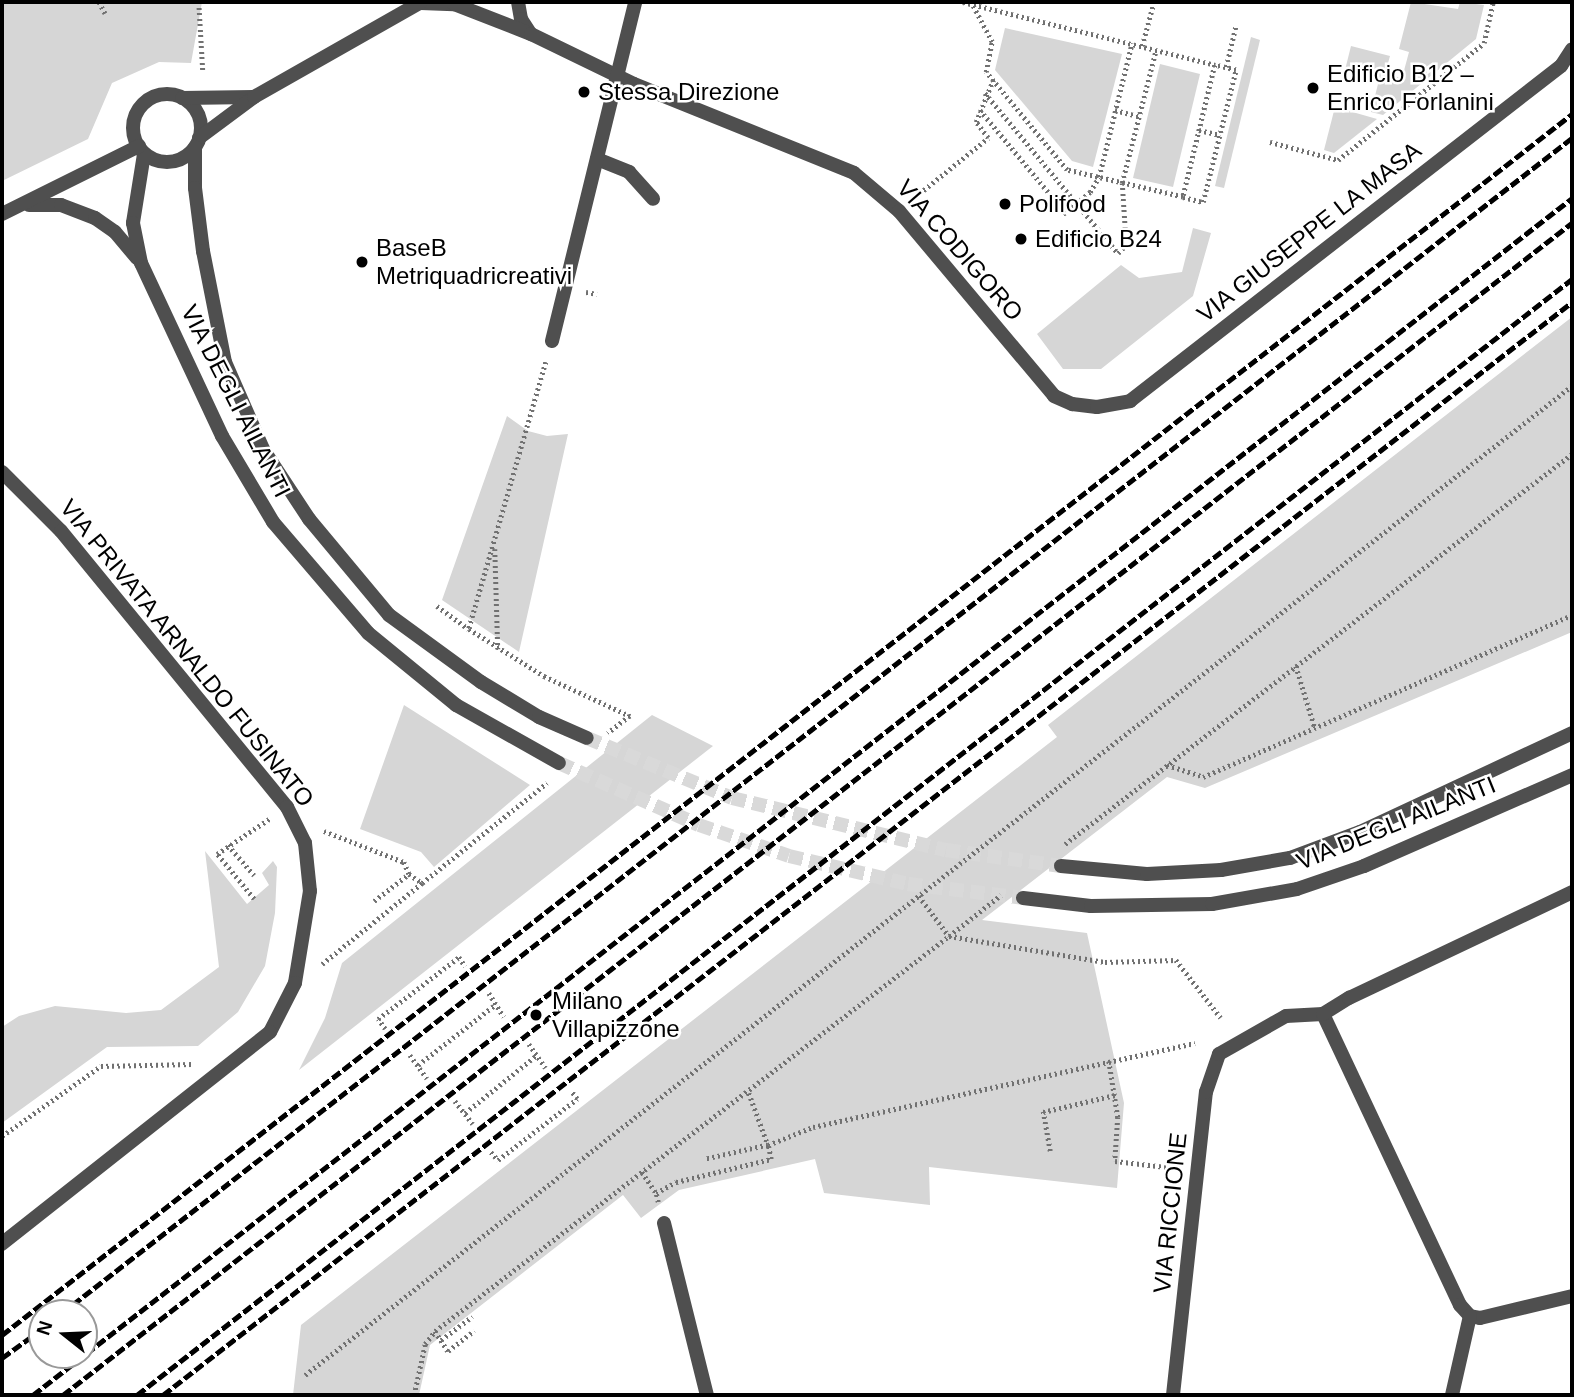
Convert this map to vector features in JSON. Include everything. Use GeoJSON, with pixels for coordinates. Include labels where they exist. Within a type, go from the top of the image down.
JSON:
{"type":"FeatureCollection","features":[{"type":"Feature","properties":{"kind":"street"},"geometry":{"type":"LineString","coordinates":[[254,97],[223,94],[182,98],[161,95],[140,108],[133,123],[141,150],[159,161],[176,161],[254,97],[421,2]]}},
{"type":"Feature","properties":{"kind":"street","name":"VIA CODIGORO"},"geometry":{"type":"LineString","coordinates":[[421,2],[454,4],[531,34],[617,76],[854,173],[899,211],[1054,396],[1072,404],[1097,407]]}},
{"type":"Feature","properties":{"kind":"street"},"geometry":{"type":"LineString","coordinates":[[518,2],[521,19],[531,34]]}},
{"type":"Feature","properties":{"kind":"street"},"geometry":{"type":"LineString","coordinates":[[552,341],[635,2]]}},
{"type":"Feature","properties":{"kind":"street","name":"VIA GIUSEPPE LA MASA"},"geometry":{"type":"LineString","coordinates":[[1097,407],[1130,401],[1561,66],[1572,50]]}},
{"type":"Feature","properties":{"kind":"street"},"geometry":{"type":"LineString","coordinates":[[182,98],[197,114],[197,142]]}},
{"type":"Feature","properties":{"kind":"street","name":"VIA DEGLI AILANTI"},"geometry":{"type":"LineString","coordinates":[[197,142],[195,188],[203,251],[225,362],[263,449],[309,519],[389,615],[481,682],[539,717],[593,740]]}},
{"type":"Feature","properties":{"kind":"street"},"geometry":{"type":"LineString","coordinates":[[2,214],[141,150]]}},
{"type":"Feature","properties":{"kind":"street","name":"VIA DEGLI AILANTI"},"geometry":{"type":"LineString","coordinates":[[141,150],[134,223],[141,263]]}},
{"type":"Feature","properties":{"kind":"street"},"geometry":{"type":"LineString","coordinates":[[597,159],[629,172],[653,199]]}},
{"type":"Feature","properties":{"kind":"street","name":"VIA DEGLI AILANTI"},"geometry":{"type":"LineString","coordinates":[[20,206],[61,205],[95,218],[115,232],[141,263],[222,436],[273,522],[368,634],[456,705],[558,769]]}},
{"type":"Feature","properties":{"kind":"street","name":"VIA PRIVATA ARNALDO FUSINATO"},"geometry":{"type":"LineString","coordinates":[[2,472],[61,531],[293,817],[305,844],[310,891],[290,996],[270,1032],[246,1054],[2,1244]]}},
{"type":"Feature","properties":{"kind":"street","name":"VIA DEGLI AILANTI"},"geometry":{"type":"LineString","coordinates":[[1061,866],[1147,874],[1221,870],[1290,858],[1360,832],[1572,733]]}},
{"type":"Feature","properties":{"kind":"street","name":"VIA DEGLI AILANTI"},"geometry":{"type":"LineString","coordinates":[[1023,898],[1091,906],[1212,904],[1297,889],[1364,866],[1572,775]]}},
{"type":"Feature","properties":{"kind":"street"},"geometry":{"type":"LineString","coordinates":[[1470,1317],[1460,1305],[1323,1014],[1349,998],[1572,892]]}},
{"type":"Feature","properties":{"kind":"street","name":"VIA RICCIONE"},"geometry":{"type":"LineString","coordinates":[[1172,1395],[1206,1092],[1219,1054],[1231,1043],[1286,1016],[1323,1014]]}},
{"type":"Feature","properties":{"kind":"street"},"geometry":{"type":"LineString","coordinates":[[664,1223],[707,1395]]}},
{"type":"Feature","properties":{"kind":"street"},"geometry":{"type":"LineString","coordinates":[[1470,1317],[1572,1296]]}},
{"type":"Feature","properties":{"kind":"street"},"geometry":{"type":"LineString","coordinates":[[1452,1395],[1470,1317]]}},
{"type":"Feature","properties":{"kind":"path"},"geometry":{"type":"LineString","coordinates":[[99,2],[105,13]]}},
{"type":"Feature","properties":{"kind":"path"},"geometry":{"type":"LineString","coordinates":[[199,2],[203,72]]}},
{"type":"Feature","properties":{"kind":"path"},"geometry":{"type":"LineString","coordinates":[[963,2],[972,4],[1132,43],[1236,70],[1203,202],[1067,170],[995,78],[986,72],[992,41],[972,4]]}},
{"type":"Feature","properties":{"kind":"path"},"geometry":{"type":"LineString","coordinates":[[1270,142],[1338,160],[1484,43],[1493,2]]}},
{"type":"Feature","properties":{"kind":"path"},"geometry":{"type":"LineString","coordinates":[[1142,46],[1153,5]]}},
{"type":"Feature","properties":{"kind":"path"},"geometry":{"type":"LineString","coordinates":[[1226,67],[1236,25]]}},
{"type":"Feature","properties":{"kind":"path"},"geometry":{"type":"LineString","coordinates":[[980,110],[1064,213],[1090,192],[1099,177],[1132,43]]}},
{"type":"Feature","properties":{"kind":"path"},"geometry":{"type":"LineString","coordinates":[[985,93],[1118,253],[1126,245],[1122,183],[1156,50]]}},
{"type":"Feature","properties":{"kind":"path"},"geometry":{"type":"LineString","coordinates":[[1183,197],[1215,65]]}},
{"type":"Feature","properties":{"kind":"path"},"geometry":{"type":"LineString","coordinates":[[899,211],[988,138],[976,122],[985,93],[995,78]]}},
{"type":"Feature","properties":{"kind":"path"},"geometry":{"type":"LineString","coordinates":[[1115,110],[1139,116]]}},
{"type":"Feature","properties":{"kind":"path"},"geometry":{"type":"LineString","coordinates":[[1199,130],[1220,135]]}},
{"type":"Feature","properties":{"kind":"path"},"geometry":{"type":"LineString","coordinates":[[469,629],[552,341]]}},
{"type":"Feature","properties":{"kind":"path"},"geometry":{"type":"LineString","coordinates":[[305,1375],[1572,386]]}},
{"type":"Feature","properties":{"kind":"path"},"geometry":{"type":"LineString","coordinates":[[1058,850],[1572,454]]}},
{"type":"Feature","properties":{"kind":"path"},"geometry":{"type":"LineString","coordinates":[[495,542],[498,650]]}},
{"type":"Feature","properties":{"kind":"path"},"geometry":{"type":"LineString","coordinates":[[437,606],[498,650],[630,716],[593,740]]}},
{"type":"Feature","properties":{"kind":"path"},"geometry":{"type":"LineString","coordinates":[[1166,765],[1203,777],[1572,615]]}},
{"type":"Feature","properties":{"kind":"path"},"geometry":{"type":"LineString","coordinates":[[1296,666],[1315,728]]}},
{"type":"Feature","properties":{"kind":"path"},"geometry":{"type":"LineString","coordinates":[[290,996],[333,954],[558,769]]}},
{"type":"Feature","properties":{"kind":"path"},"geometry":{"type":"LineString","coordinates":[[254,899],[217,854],[264,820],[293,817],[404,862],[409,874],[422,883]]}},
{"type":"Feature","properties":{"kind":"path"},"geometry":{"type":"LineString","coordinates":[[228,845],[254,875]]}},
{"type":"Feature","properties":{"kind":"path"},"geometry":{"type":"LineString","coordinates":[[374,901],[409,874]]}},
{"type":"Feature","properties":{"kind":"path"},"geometry":{"type":"LineString","coordinates":[[414,1395],[425,1344],[435,1331],[749,1093],[1003,893]]}},
{"type":"Feature","properties":{"kind":"path"},"geometry":{"type":"LineString","coordinates":[[919,896],[949,936],[1105,962],[1176,960],[1221,1018]]}},
{"type":"Feature","properties":{"kind":"path"},"geometry":{"type":"LineString","coordinates":[[385,1029],[378,1019],[459,957],[465,966]]}},
{"type":"Feature","properties":{"kind":"path"},"geometry":{"type":"LineString","coordinates":[[489,993],[504,1017]]}},
{"type":"Feature","properties":{"kind":"path"},"geometry":{"type":"LineString","coordinates":[[418,1065],[496,1004]]}},
{"type":"Feature","properties":{"kind":"path"},"geometry":{"type":"LineString","coordinates":[[706,1159],[768,1145],[813,1127],[1195,1043]]}},
{"type":"Feature","properties":{"kind":"path"},"geometry":{"type":"LineString","coordinates":[[529,1044],[545,1068]]}},
{"type":"Feature","properties":{"kind":"path"},"geometry":{"type":"LineString","coordinates":[[410,1055],[427,1078]]}},
{"type":"Feature","properties":{"kind":"path"},"geometry":{"type":"LineString","coordinates":[[465,1114],[537,1055]]}},
{"type":"Feature","properties":{"kind":"path"},"geometry":{"type":"LineString","coordinates":[[1109,1061],[1115,1095],[1115,1161],[1175,1168]]}},
{"type":"Feature","properties":{"kind":"path"},"geometry":{"type":"LineString","coordinates":[[2,1136],[101,1066],[186,1065]]}},
{"type":"Feature","properties":{"kind":"path"},"geometry":{"type":"LineString","coordinates":[[491,1152],[498,1160],[577,1098],[570,1091]]}},
{"type":"Feature","properties":{"kind":"path"},"geometry":{"type":"LineString","coordinates":[[656,1193],[676,1182],[771,1159],[749,1093]]}},
{"type":"Feature","properties":{"kind":"path"},"geometry":{"type":"LineString","coordinates":[[1050,1151],[1043,1112],[1115,1095]]}},
{"type":"Feature","properties":{"kind":"path"},"geometry":{"type":"LineString","coordinates":[[455,1101],[473,1124]]}},
{"type":"Feature","properties":{"kind":"path"},"geometry":{"type":"LineString","coordinates":[[642,1172],[656,1193],[664,1223]]}},
{"type":"Feature","properties":{"kind":"path"},"geometry":{"type":"LineString","coordinates":[[441,1340],[472,1317]]}},
{"type":"Feature","properties":{"kind":"path"},"geometry":{"type":"LineString","coordinates":[[435,1331],[448,1351],[474,1331]]}},
{"type":"Feature","properties":{"kind":"shaded area"},"geometry":{"type":"Polygon","coordinates":[[[2,2],[202,2],[191,63],[159,62],[112,83],[88,139],[2,181],[2,2]]]}},
{"type":"Feature","properties":{"kind":"shaded area"},"geometry":{"type":"Polygon","coordinates":[[[1411,2],[1458,9],[1460,2],[1484,5],[1476,39],[1383,115],[1371,112],[1379,80],[1345,70],[1351,46],[1390,56],[1385,74],[1402,78],[1409,52],[1399,49],[1411,2]]]}},
{"type":"Feature","properties":{"kind":"shaded area"},"geometry":{"type":"Polygon","coordinates":[[[1005,28],[1122,54],[1093,167],[1072,161],[995,70],[1005,28]]]}},
{"type":"Feature","properties":{"kind":"shaded area"},"geometry":{"type":"Polygon","coordinates":[[[1251,37],[1260,40],[1224,188],[1215,186],[1251,37]]]}},
{"type":"Feature","properties":{"kind":"shaded area"},"geometry":{"type":"Polygon","coordinates":[[[1160,64],[1200,74],[1173,187],[1133,178],[1160,64]]]}},
{"type":"Feature","properties":{"kind":"shaded area"},"geometry":{"type":"Polygon","coordinates":[[[1335,107],[1377,119],[1334,153],[1324,150],[1335,107]]]}},
{"type":"Feature","properties":{"kind":"shaded area"},"geometry":{"type":"Polygon","coordinates":[[[1193,228],[1211,233],[1193,296],[1101,369],[1063,369],[1037,334],[1121,265],[1139,278],[1182,272],[1193,228]]]}},
{"type":"Feature","properties":{"kind":"shaded area"},"geometry":{"type":"Polygon","coordinates":[[[1572,317],[1572,632],[1205,788],[1167,777],[982,920],[1087,933],[1124,1103],[1117,1188],[929,1167],[930,1205],[824,1193],[815,1159],[679,1190],[641,1218],[623,1195],[430,1345],[419,1395],[293,1395],[301,1325],[1057,737],[1048,725],[1572,317]]]}},
{"type":"Feature","properties":{"kind":"shaded area"},"geometry":{"type":"Polygon","coordinates":[[[507,416],[528,431],[547,436],[568,434],[519,652],[442,600],[507,416]]]}},
{"type":"Feature","properties":{"kind":"shaded area"},"geometry":{"type":"Polygon","coordinates":[[[404,705],[530,785],[434,867],[421,852],[360,829],[404,705]]]}},
{"type":"Feature","properties":{"kind":"shaded area"},"geometry":{"type":"Polygon","coordinates":[[[652,715],[713,746],[299,1070],[325,1018],[342,963],[652,715]]]}},
{"type":"Feature","properties":{"kind":"shaded area"},"geometry":{"type":"Polygon","coordinates":[[[205,851],[247,904],[269,885],[262,873],[273,861],[277,867],[275,913],[265,966],[238,1012],[198,1046],[107,1047],[2,1123],[2,1027],[19,1016],[55,1006],[126,1013],[161,1010],[219,967],[205,851]]]}},
{"type":"Feature","properties":{"kind":"tunnel"},"geometry":{"type":"LineString","coordinates":[[587,738],[732,798],[946,850],[1061,866]]}},
{"type":"Feature","properties":{"kind":"tunnel"},"geometry":{"type":"LineString","coordinates":[[559,763],[699,825],[789,856],[908,884],[1023,898]]}},
{"type":"Feature","properties":{"kind":"railway"},"geometry":{"type":"LineString","coordinates":[[2,1335],[1572,114]]}},
{"type":"Feature","properties":{"kind":"railway"},"geometry":{"type":"LineString","coordinates":[[80,1299],[1572,138]]}},
{"type":"Feature","properties":{"kind":"railway"},"geometry":{"type":"LineString","coordinates":[[33,1395],[1572,198]]}},
{"type":"Feature","properties":{"kind":"railway"},"geometry":{"type":"LineString","coordinates":[[63,1395],[1572,223]]}},
{"type":"Feature","properties":{"kind":"railway"},"geometry":{"type":"LineString","coordinates":[[137,1395],[1572,279]]}},
{"type":"Feature","properties":{"kind":"railway"},"geometry":{"type":"LineString","coordinates":[[163,1395],[1572,302]]}},
{"type":"Feature","properties":{"kind":"railway"},"geometry":{"type":"LineString","coordinates":[[2,1358],[28,1339]]}},
{"type":"Feature","properties":{"kind":"place","name":"Edificio B12 – Enrico Forlanini"},"geometry":{"type":"Point","coordinates":[1313,88]}},
{"type":"Feature","properties":{"kind":"place","name":"Stessa Direzione"},"geometry":{"type":"Point","coordinates":[584,92]}},
{"type":"Feature","properties":{"kind":"place","name":"Polifood"},"geometry":{"type":"Point","coordinates":[1005,204]}},
{"type":"Feature","properties":{"kind":"place","name":"Edificio B24"},"geometry":{"type":"Point","coordinates":[1021,239]}},
{"type":"Feature","properties":{"kind":"place","name":"BaseB Metriquadricreativi"},"geometry":{"type":"Point","coordinates":[362,262]}},
{"type":"Feature","properties":{"kind":"place","name":"Milano Villapizzone"},"geometry":{"type":"Point","coordinates":[536,1015]}}]}
